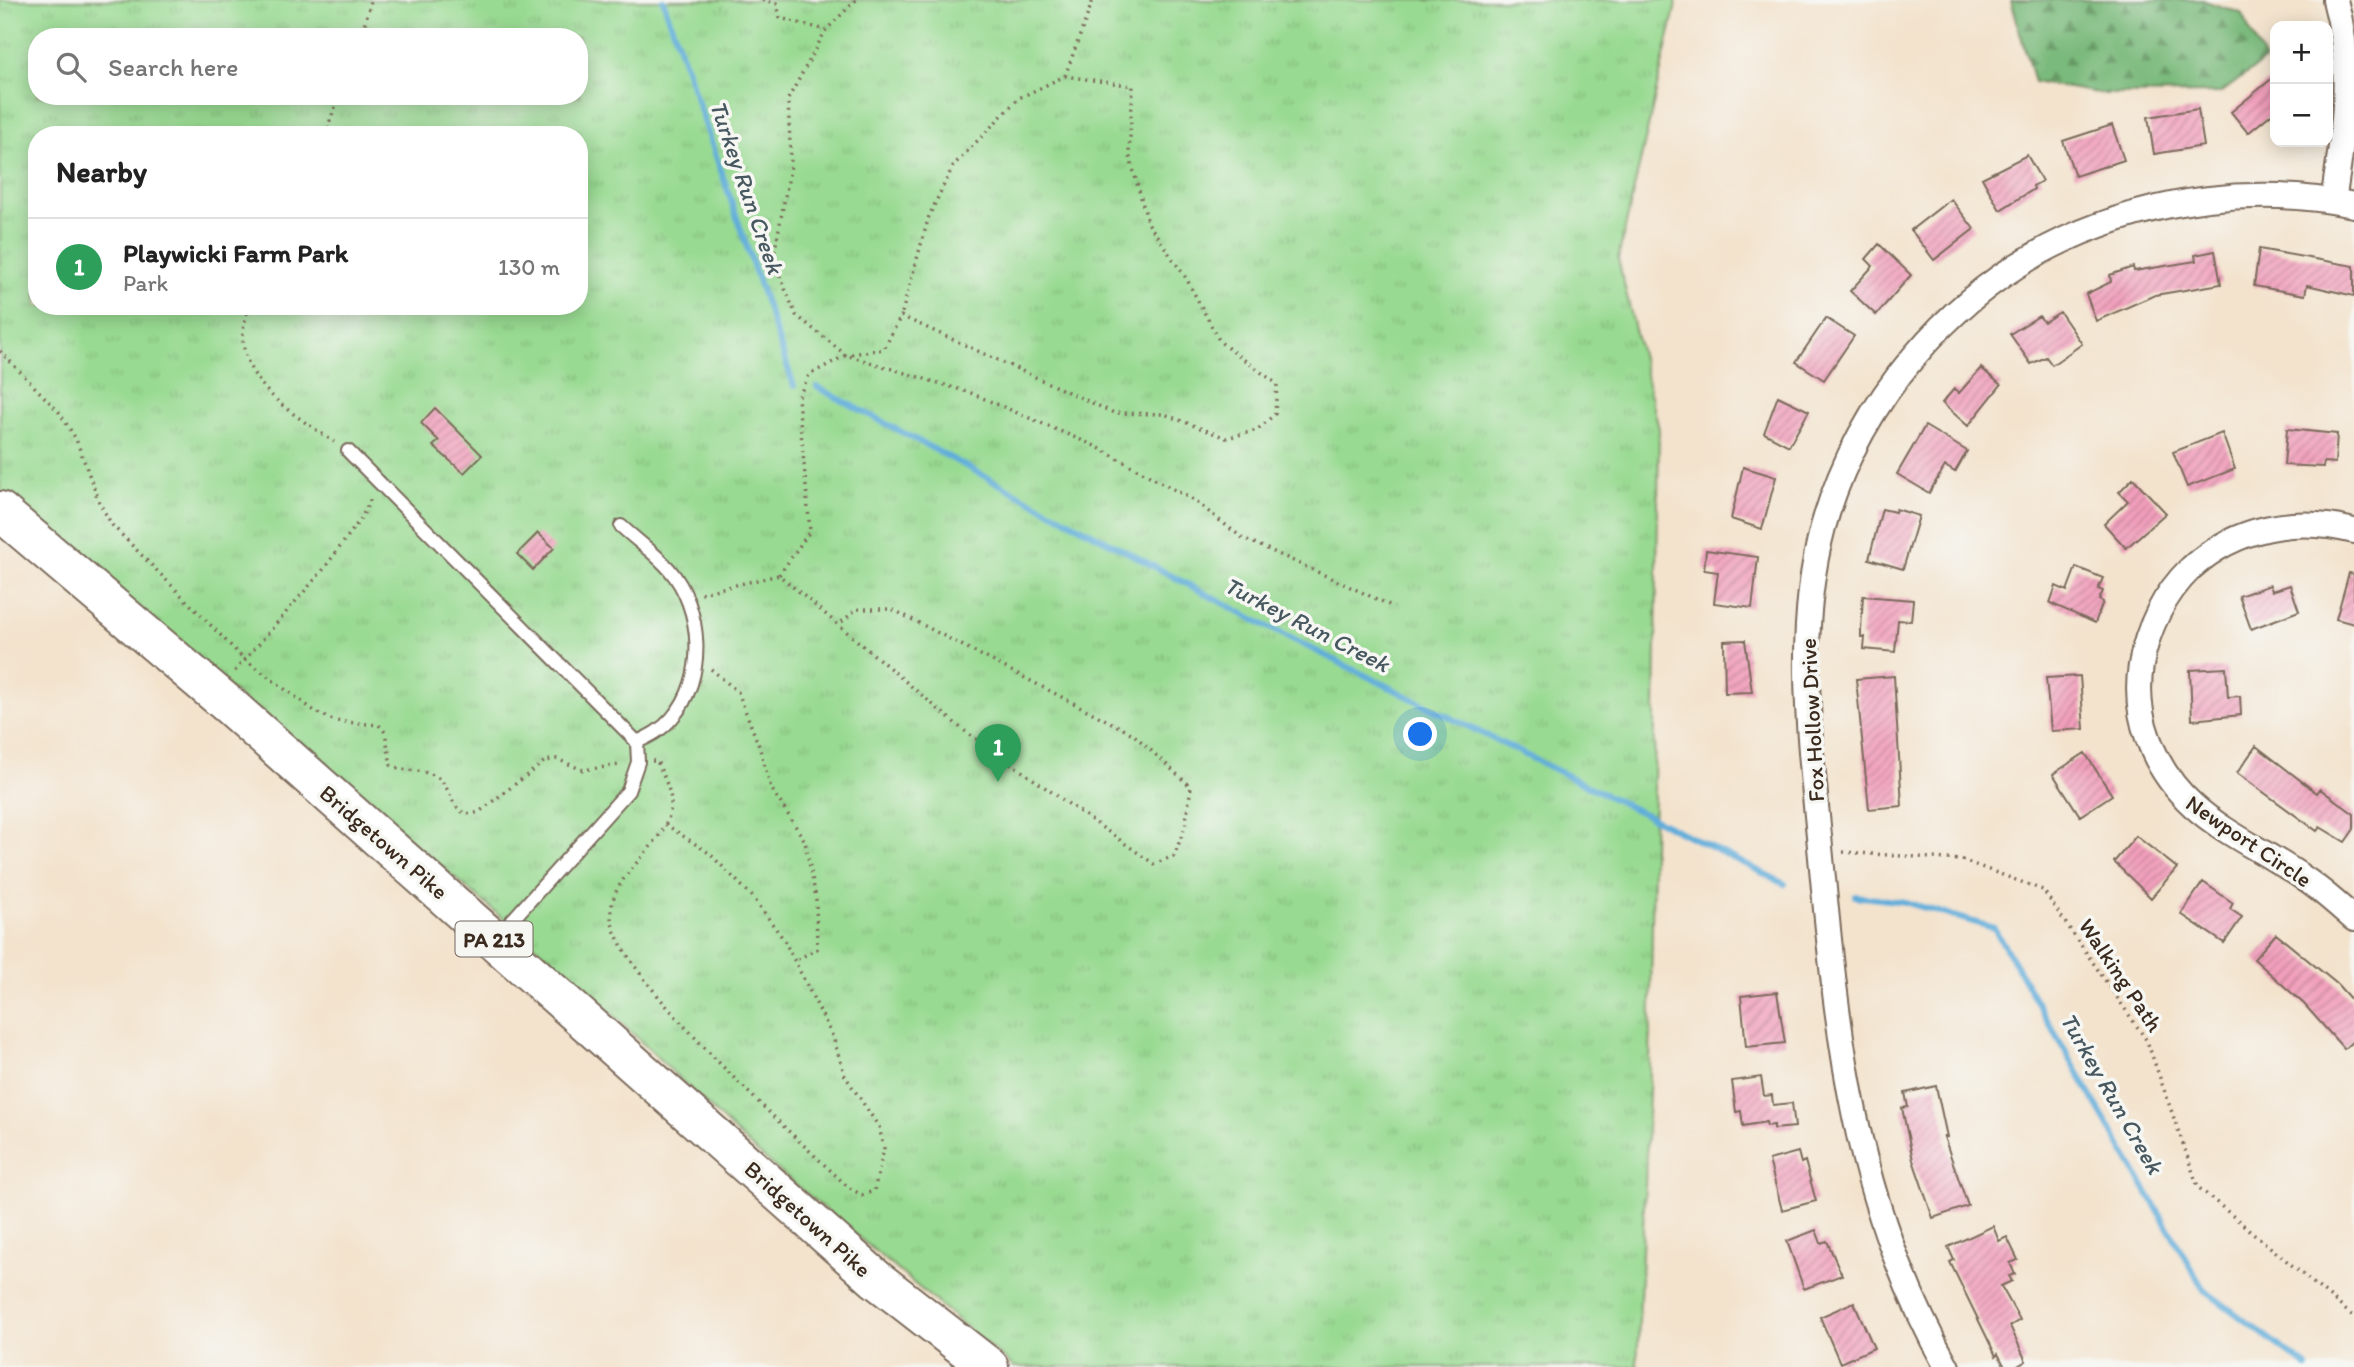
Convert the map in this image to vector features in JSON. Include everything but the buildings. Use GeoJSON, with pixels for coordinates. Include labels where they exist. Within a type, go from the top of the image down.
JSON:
{"type":"FeatureCollection","features":[{"type":"Feature","properties":{"kind":"main road","name":"Bridgetown Pike"},"geometry":{"type":"LineString","coordinates":[[0,510],[218,696],[876,1279],[989,1367]]}},
{"type":"Feature","properties":{"kind":"street"},"geometry":{"type":"LineString","coordinates":[[2335,0],[2347,48],[2343,203]]}},
{"type":"Feature","properties":{"kind":"street","name":"Fox Hollow Drive"},"geometry":{"type":"LineString","coordinates":[[1947,1367],[1896,1258],[1864,1166],[1841,1051],[1820,850],[1806,657],[1817,558],[1834,494],[1858,439],[1906,366],[1959,309],[1998,278],[2043,250],[2103,222],[2151,208],[2226,197],[2282,196],[2343,203]]}},
{"type":"Feature","properties":{"kind":"street","name":"Newport Circle"},"geometry":{"type":"LineString","coordinates":[[2354,531],[2316,524],[2273,526],[2222,545],[2201,560],[2181,578],[2153,623],[2143,655],[2139,703],[2142,723],[2155,759],[2190,805],[2234,837],[2305,878],[2354,919]]}},
{"type":"Feature","properties":{"kind":"lane"},"geometry":{"type":"LineString","coordinates":[[348,451],[636,742],[638,762],[628,791],[494,939]]}},
{"type":"Feature","properties":{"kind":"lane"},"geometry":{"type":"LineString","coordinates":[[621,526],[670,570],[685,597],[696,629],[697,656],[689,688],[680,707],[657,732],[636,742]]}},
{"type":"Feature","properties":{"kind":"path"},"geometry":{"type":"LineString","coordinates":[[363,28],[371,0]]}},
{"type":"Feature","properties":{"kind":"path"},"geometry":{"type":"LineString","coordinates":[[762,0],[777,4],[780,18],[826,30]]}},
{"type":"Feature","properties":{"kind":"path"},"geometry":{"type":"LineString","coordinates":[[856,0],[826,30],[788,99],[791,165],[773,260],[796,315],[846,355],[971,393],[1097,447],[1195,501],[1241,537],[1394,607]]}},
{"type":"Feature","properties":{"kind":"path"},"geometry":{"type":"LineString","coordinates":[[1065,76],[1093,0]]}},
{"type":"Feature","properties":{"kind":"path"},"geometry":{"type":"LineString","coordinates":[[685,597],[779,575],[810,531],[798,398],[809,374],[846,355],[884,349],[901,316],[929,216],[953,166],[1019,98],[1065,76],[1133,86],[1129,154],[1148,223],[1186,278],[1220,342],[1277,384],[1275,414],[1257,430],[1226,438],[1164,414],[1114,413],[901,316]]}},
{"type":"Feature","properties":{"kind":"path"},"geometry":{"type":"LineString","coordinates":[[328,126],[336,105]]}},
{"type":"Feature","properties":{"kind":"path"},"geometry":{"type":"LineString","coordinates":[[246,315],[242,334],[250,370],[279,403],[348,451]]}},
{"type":"Feature","properties":{"kind":"path"},"geometry":{"type":"LineString","coordinates":[[0,351],[59,412],[76,439],[99,502],[112,525],[244,659],[316,712],[335,721],[379,725],[385,732],[391,765],[404,772],[425,773],[438,778],[454,807],[472,814],[479,812],[545,761],[557,759],[583,770],[657,761],[671,802],[665,824],[620,886],[613,901],[611,918],[630,961],[738,1084],[848,1187],[862,1195],[874,1191],[884,1149],[879,1127],[864,1100],[845,1076],[833,1037],[784,940],[753,897],[709,853],[665,824]]}},
{"type":"Feature","properties":{"kind":"path"},"geometry":{"type":"LineString","coordinates":[[218,696],[244,659],[276,627],[362,517],[378,481]]}},
{"type":"Feature","properties":{"kind":"path"},"geometry":{"type":"LineString","coordinates":[[779,575],[838,625],[962,730],[1154,864],[1174,856],[1185,827],[1191,788],[1133,734],[892,609],[857,609],[838,625]]}},
{"type":"Feature","properties":{"kind":"path"},"geometry":{"type":"LineString","coordinates":[[697,656],[738,692],[759,746],[771,788],[805,841],[816,898],[817,949],[794,961]]}},
{"type":"Feature","properties":{"kind":"path","name":"Walking Path"},"geometry":{"type":"LineString","coordinates":[[1820,850],[1962,860],[2043,890],[2147,1041],[2198,1187],[2354,1317]]}},
{"type":"Feature","properties":{"kind":"green space"},"geometry":{"type":"Polygon","coordinates":[[[0,0],[1677,0],[1618,259],[1659,429],[1650,1070],[1637,1367],[1014,1367],[754,1150],[580,983],[0,496],[0,0]]]}},
{"type":"Feature","properties":{"kind":"green space"},"geometry":{"type":"Polygon","coordinates":[[[2011,0],[2202,0],[2241,13],[2265,60],[2221,93],[2104,94],[2034,82],[2011,0]]]}},
{"type":"Feature","properties":{"kind":"waterway","name":"Turkey Run Creek"},"geometry":{"type":"LineString","coordinates":[[663,0],[794,386]]}},
{"type":"Feature","properties":{"kind":"waterway","name":"Turkey Run Creek"},"geometry":{"type":"LineString","coordinates":[[817,387],[1268,627],[1785,884]]}},
{"type":"Feature","properties":{"kind":"waterway","name":"Turkey Run Creek"},"geometry":{"type":"LineString","coordinates":[[1855,896],[1905,902],[1994,928],[2204,1290],[2307,1367]]}},
{"type":"Feature","properties":{"kind":"place","name":"Playwicki Farm Park"},"geometry":{"type":"Point","coordinates":[998,782]}}]}
